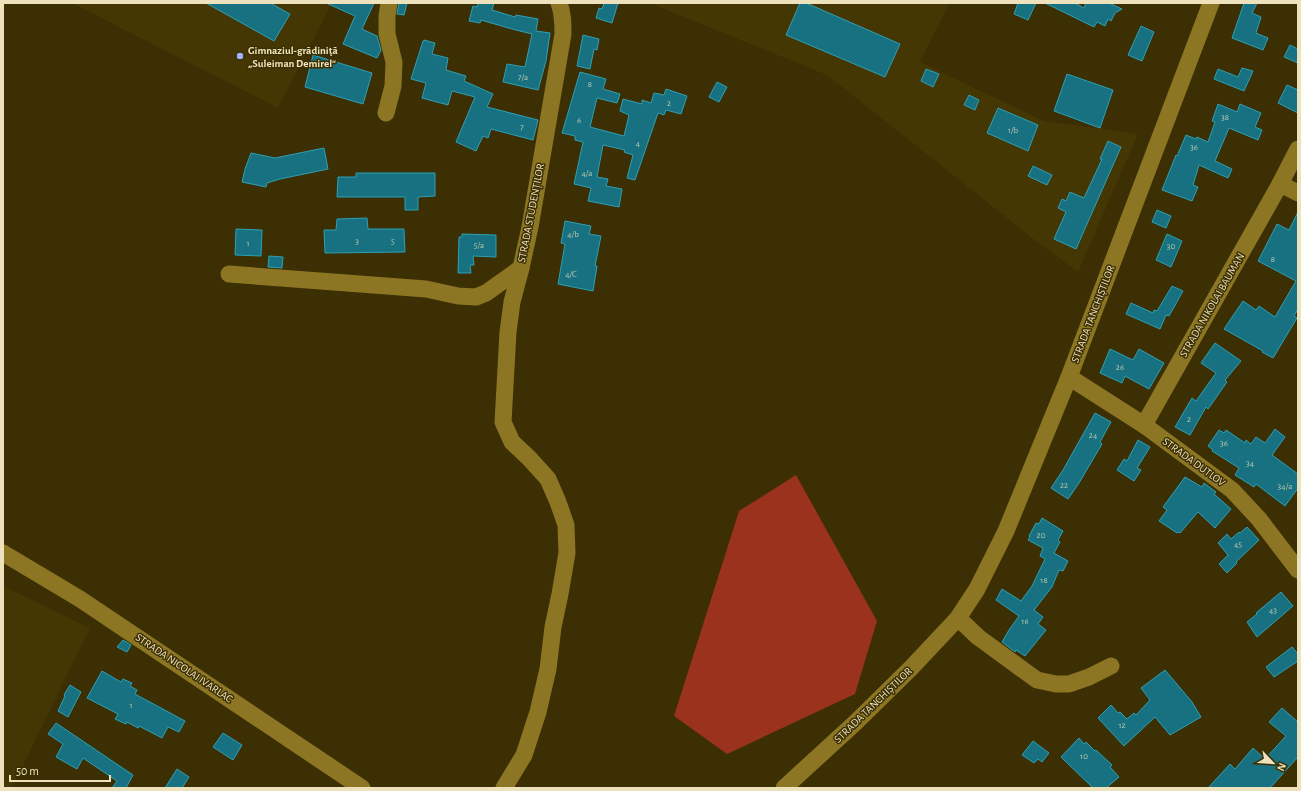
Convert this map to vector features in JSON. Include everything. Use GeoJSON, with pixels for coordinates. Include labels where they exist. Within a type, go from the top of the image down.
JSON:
{"type":"FeatureCollection","features":[{"type":"Feature","properties":{"kind":"street"},"geometry":{"type":"LineString","coordinates":[[386,113],[393,86],[394,62],[387,34],[389,3]]}},
{"type":"Feature","properties":{"kind":"street","name":"STRADA STUDENȚILOR"},"geometry":{"type":"LineString","coordinates":[[229,274],[426,289],[458,296],[476,297],[486,293],[521,268],[530,228],[563,34],[562,10],[559,3]]}},
{"type":"Feature","properties":{"kind":"street","name":"STRADA TANCHIȘTILOR"},"geometry":{"type":"LineString","coordinates":[[784,788],[855,723],[911,668],[958,618],[977,589],[1006,531],[1069,377],[1211,3]]}},
{"type":"Feature","properties":{"kind":"street","name":"STRADA NIKOLAI BAUMAN"},"geometry":{"type":"LineString","coordinates":[[1144,425],[1280,184],[1298,149]]}},
{"type":"Feature","properties":{"kind":"street"},"geometry":{"type":"LineString","coordinates":[[1280,184],[1298,193]]}},
{"type":"Feature","properties":{"kind":"street"},"geometry":{"type":"LineString","coordinates":[[504,788],[524,755],[538,712],[548,669],[553,627],[567,553],[566,525],[548,479],[512,442],[503,422],[509,325],[512,302],[521,268]]}},
{"type":"Feature","properties":{"kind":"street","name":"STRADA DUTLOV"},"geometry":{"type":"LineString","coordinates":[[1069,377],[1144,425],[1232,490],[1259,519],[1298,570]]}},
{"type":"Feature","properties":{"kind":"street","name":"STRADA NICOLAI IVARLAC"},"geometry":{"type":"LineString","coordinates":[[3,553],[80,599],[362,788]]}},
{"type":"Feature","properties":{"kind":"street"},"geometry":{"type":"LineString","coordinates":[[958,618],[978,637],[1037,680],[1056,684],[1069,684],[1089,677],[1111,666]]}},
{"type":"Feature","properties":{"kind":"shaded area","name":"Gimnaziul-grădiniţă „Suleiman Demirel“"},"geometry":{"type":"Polygon","coordinates":[[[72,3],[332,3],[278,108],[72,3]]]}},
{"type":"Feature","properties":{"kind":"shaded area"},"geometry":{"type":"Polygon","coordinates":[[[649,3],[950,3],[920,62],[1044,121],[1138,134],[1078,272],[1032,238],[827,75],[649,3]]]}},
{"type":"Feature","properties":{"kind":"shaded area"},"geometry":{"type":"Polygon","coordinates":[[[796,475],[877,621],[855,694],[727,754],[674,716],[739,511],[796,475]]]}},
{"type":"Feature","properties":{"kind":"shaded area"},"geometry":{"type":"Polygon","coordinates":[[[3,586],[90,628],[12,788],[3,788],[3,586]]]}},
{"type":"Feature","properties":{"kind":"building"},"geometry":{"type":"Polygon","coordinates":[[[206,3],[270,3],[290,14],[274,41],[206,3]]]}},
{"type":"Feature","properties":{"kind":"building"},"geometry":{"type":"Polygon","coordinates":[[[326,3],[374,3],[362,29],[377,36],[381,50],[377,58],[343,44],[355,16],[326,3]]]}},
{"type":"Feature","properties":{"kind":"building"},"geometry":{"type":"Polygon","coordinates":[[[399,3],[407,3],[404,15],[397,14],[399,3]]]}},
{"type":"Feature","properties":{"kind":"building"},"geometry":{"type":"Polygon","coordinates":[[[478,3],[494,3],[492,10],[515,17],[516,15],[538,19],[536,31],[550,33],[546,61],[538,90],[503,82],[507,64],[525,67],[532,34],[481,20],[480,23],[469,21],[473,6],[477,7],[478,3]]]}},
{"type":"Feature","properties":{"kind":"building"},"geometry":{"type":"Polygon","coordinates":[[[604,3],[618,3],[612,23],[596,18],[599,8],[602,9],[604,3]]]}},
{"type":"Feature","properties":{"kind":"building"},"geometry":{"type":"Polygon","coordinates":[[[800,3],[806,3],[900,44],[885,77],[786,35],[800,3]]]}},
{"type":"Feature","properties":{"kind":"building"},"geometry":{"type":"Polygon","coordinates":[[[1018,3],[1036,3],[1028,20],[1014,14],[1018,3]]]}},
{"type":"Feature","properties":{"kind":"building"},"geometry":{"type":"Polygon","coordinates":[[[1045,3],[1075,3],[1084,8],[1086,3],[1109,3],[1122,9],[1115,13],[1111,21],[1108,19],[1105,26],[1097,22],[1094,27],[1045,3]]]}},
{"type":"Feature","properties":{"kind":"building"},"geometry":{"type":"Polygon","coordinates":[[[1244,3],[1257,3],[1252,13],[1261,17],[1256,33],[1268,38],[1263,50],[1232,38],[1244,3]]]}},
{"type":"Feature","properties":{"kind":"building"},"geometry":{"type":"Polygon","coordinates":[[[1141,26],[1154,32],[1142,61],[1128,55],[1141,26]]]}},
{"type":"Feature","properties":{"kind":"building"},"geometry":{"type":"Polygon","coordinates":[[[583,35],[599,39],[597,50],[594,49],[590,69],[577,66],[583,35]]]}},
{"type":"Feature","properties":{"kind":"building"},"geometry":{"type":"Polygon","coordinates":[[[424,40],[435,43],[432,54],[448,58],[446,70],[466,76],[464,81],[493,94],[487,107],[538,120],[533,140],[491,129],[488,138],[483,136],[476,151],[456,142],[475,97],[452,91],[448,105],[422,98],[426,83],[411,79],[424,40]]]}},
{"type":"Feature","properties":{"kind":"building"},"geometry":{"type":"Polygon","coordinates":[[[1290,45],[1298,49],[1298,63],[1284,57],[1290,45]]]}},
{"type":"Feature","properties":{"kind":"building"},"geometry":{"type":"Polygon","coordinates":[[[313,55],[372,73],[363,104],[305,87],[313,55]]]}},
{"type":"Feature","properties":{"kind":"building"},"geometry":{"type":"Polygon","coordinates":[[[1242,68],[1253,71],[1244,91],[1214,79],[1218,69],[1238,77],[1242,68]]]}},
{"type":"Feature","properties":{"kind":"building"},"geometry":{"type":"Polygon","coordinates":[[[926,69],[939,74],[933,87],[921,81],[926,69]]]}},
{"type":"Feature","properties":{"kind":"building"},"geometry":{"type":"Polygon","coordinates":[[[580,72],[606,79],[603,89],[620,94],[617,103],[597,98],[590,127],[624,136],[629,115],[620,111],[623,99],[642,104],[642,100],[651,103],[654,93],[664,95],[666,89],[687,96],[681,114],[666,110],[664,115],[658,113],[635,180],[627,178],[633,155],[624,152],[625,150],[603,145],[597,177],[608,179],[606,186],[622,189],[619,207],[588,201],[591,188],[574,184],[583,142],[575,140],[575,136],[562,133],[580,72]]]}},
{"type":"Feature","properties":{"kind":"building"},"geometry":{"type":"Polygon","coordinates":[[[1067,74],[1113,90],[1100,128],[1054,111],[1067,74]]]}},
{"type":"Feature","properties":{"kind":"building"},"geometry":{"type":"Polygon","coordinates":[[[717,82],[727,87],[719,102],[709,97],[717,82]]]}},
{"type":"Feature","properties":{"kind":"building"},"geometry":{"type":"Polygon","coordinates":[[[1287,85],[1298,90],[1298,113],[1278,103],[1287,85]]]}},
{"type":"Feature","properties":{"kind":"building"},"geometry":{"type":"Polygon","coordinates":[[[969,95],[979,100],[975,110],[964,105],[969,95]]]}},
{"type":"Feature","properties":{"kind":"building"},"geometry":{"type":"Polygon","coordinates":[[[1218,104],[1237,112],[1240,104],[1261,113],[1255,127],[1262,130],[1258,140],[1229,128],[1215,161],[1232,169],[1228,178],[1199,165],[1193,185],[1198,187],[1192,201],[1162,190],[1186,135],[1196,139],[1197,137],[1208,142],[1215,122],[1212,121],[1218,104]]]}},
{"type":"Feature","properties":{"kind":"building"},"geometry":{"type":"Polygon","coordinates":[[[998,108],[1038,125],[1028,151],[987,133],[998,108]]]}},
{"type":"Feature","properties":{"kind":"building"},"geometry":{"type":"Polygon","coordinates":[[[1108,141],[1121,147],[1076,249],[1054,239],[1066,212],[1058,208],[1062,199],[1066,201],[1070,192],[1084,198],[1102,159],[1100,159],[1108,141]]]}},
{"type":"Feature","properties":{"kind":"building"},"geometry":{"type":"Polygon","coordinates":[[[324,148],[328,169],[280,179],[267,183],[266,187],[242,182],[251,153],[275,158],[324,148]]]}},
{"type":"Feature","properties":{"kind":"building"},"geometry":{"type":"Polygon","coordinates":[[[1033,166],[1052,175],[1047,185],[1028,176],[1033,166]]]}},
{"type":"Feature","properties":{"kind":"building"},"geometry":{"type":"Polygon","coordinates":[[[356,173],[435,173],[435,196],[418,197],[418,210],[405,210],[405,197],[337,197],[338,177],[356,177],[356,173]]]}},
{"type":"Feature","properties":{"kind":"building"},"geometry":{"type":"Polygon","coordinates":[[[1157,210],[1171,216],[1166,228],[1152,222],[1157,210]]]}},
{"type":"Feature","properties":{"kind":"building"},"geometry":{"type":"Polygon","coordinates":[[[1298,212],[1298,309],[1294,316],[1297,318],[1273,358],[1224,329],[1243,301],[1256,310],[1259,306],[1275,317],[1296,281],[1258,261],[1277,224],[1289,230],[1298,212]]]}},
{"type":"Feature","properties":{"kind":"building"},"geometry":{"type":"Polygon","coordinates":[[[367,218],[368,229],[404,229],[405,252],[325,253],[324,230],[336,230],[337,219],[367,218]]]}},
{"type":"Feature","properties":{"kind":"building"},"geometry":{"type":"Polygon","coordinates":[[[565,221],[591,226],[589,234],[601,236],[595,266],[597,266],[593,291],[558,284],[565,244],[561,243],[565,221]]]}},
{"type":"Feature","properties":{"kind":"building"},"geometry":{"type":"Polygon","coordinates":[[[236,229],[262,230],[261,256],[235,255],[236,229]]]}},
{"type":"Feature","properties":{"kind":"building"},"geometry":{"type":"Polygon","coordinates":[[[462,234],[496,235],[496,257],[473,256],[474,265],[470,265],[471,273],[458,273],[459,237],[462,237],[462,234]]]}},
{"type":"Feature","properties":{"kind":"building"},"geometry":{"type":"Polygon","coordinates":[[[1167,234],[1182,241],[1171,267],[1156,260],[1167,234]]]}},
{"type":"Feature","properties":{"kind":"building"},"geometry":{"type":"Polygon","coordinates":[[[269,256],[283,257],[282,268],[268,267],[269,256]]]}},
{"type":"Feature","properties":{"kind":"building"},"geometry":{"type":"Polygon","coordinates":[[[1172,286],[1183,291],[1169,316],[1166,315],[1160,329],[1126,314],[1131,303],[1153,313],[1154,310],[1157,311],[1172,286]]]}},
{"type":"Feature","properties":{"kind":"building"},"geometry":{"type":"Polygon","coordinates":[[[1215,343],[1241,361],[1225,380],[1227,382],[1208,409],[1206,407],[1190,435],[1175,427],[1192,398],[1196,401],[1216,373],[1201,363],[1215,343]]]}},
{"type":"Feature","properties":{"kind":"building"},"geometry":{"type":"Polygon","coordinates":[[[1110,349],[1133,360],[1139,349],[1164,363],[1149,389],[1125,376],[1122,383],[1100,373],[1110,349]]]}},
{"type":"Feature","properties":{"kind":"building"},"geometry":{"type":"Polygon","coordinates":[[[1095,413],[1111,422],[1100,442],[1102,444],[1068,499],[1051,488],[1063,470],[1095,413]]]}},
{"type":"Feature","properties":{"kind":"building"},"geometry":{"type":"Polygon","coordinates":[[[1275,429],[1285,437],[1272,455],[1298,474],[1298,488],[1285,506],[1256,484],[1254,487],[1235,475],[1239,468],[1212,451],[1213,450],[1208,446],[1219,430],[1224,433],[1226,430],[1245,443],[1246,440],[1251,444],[1256,437],[1265,443],[1275,429]]]}},
{"type":"Feature","properties":{"kind":"building"},"geometry":{"type":"Polygon","coordinates":[[[1138,440],[1150,447],[1137,468],[1141,470],[1134,481],[1117,470],[1124,459],[1127,461],[1138,440]]]}},
{"type":"Feature","properties":{"kind":"building"},"geometry":{"type":"Polygon","coordinates":[[[1185,477],[1202,487],[1204,483],[1216,492],[1214,494],[1231,509],[1215,528],[1198,512],[1180,533],[1177,533],[1159,521],[1167,510],[1163,507],[1185,477]]]}},
{"type":"Feature","properties":{"kind":"building"},"geometry":{"type":"Polygon","coordinates":[[[1042,518],[1063,531],[1058,540],[1060,542],[1054,553],[1068,561],[1063,571],[1059,570],[1052,587],[1034,610],[1043,617],[1038,624],[1046,630],[1025,656],[1016,650],[1015,652],[1002,642],[1019,616],[996,600],[1002,589],[1021,601],[1032,586],[1045,559],[1040,556],[1043,548],[1028,540],[1036,523],[1039,524],[1042,518]]]}},
{"type":"Feature","properties":{"kind":"building"},"geometry":{"type":"Polygon","coordinates":[[[1247,527],[1259,540],[1227,573],[1219,564],[1228,555],[1218,543],[1227,534],[1231,539],[1247,527]]]}},
{"type":"Feature","properties":{"kind":"building"},"geometry":{"type":"Polygon","coordinates":[[[1281,592],[1293,606],[1257,637],[1247,622],[1281,592]]]}},
{"type":"Feature","properties":{"kind":"building"},"geometry":{"type":"Polygon","coordinates":[[[123,640],[131,645],[127,652],[117,647],[123,640]]]}},
{"type":"Feature","properties":{"kind":"building"},"geometry":{"type":"Polygon","coordinates":[[[1292,647],[1298,654],[1298,661],[1274,677],[1266,667],[1292,647]]]}},
{"type":"Feature","properties":{"kind":"building"},"geometry":{"type":"Polygon","coordinates":[[[1165,670],[1192,702],[1201,717],[1170,735],[1155,717],[1124,746],[1098,718],[1111,705],[1118,713],[1120,712],[1127,719],[1134,713],[1136,715],[1150,700],[1141,688],[1165,670]]]}},
{"type":"Feature","properties":{"kind":"building"},"geometry":{"type":"Polygon","coordinates":[[[102,671],[121,682],[123,679],[132,683],[130,686],[137,690],[135,694],[185,721],[179,732],[168,727],[162,738],[139,726],[138,728],[127,722],[126,724],[115,719],[118,714],[87,698],[102,671]]]}},
{"type":"Feature","properties":{"kind":"building"},"geometry":{"type":"Polygon","coordinates":[[[70,685],[81,692],[68,717],[58,711],[65,696],[64,695],[70,685]]]}},
{"type":"Feature","properties":{"kind":"building"},"geometry":{"type":"Polygon","coordinates":[[[1282,708],[1298,722],[1298,757],[1270,788],[1208,788],[1230,764],[1235,769],[1253,748],[1265,759],[1286,736],[1269,722],[1282,708]]]}},
{"type":"Feature","properties":{"kind":"building"},"geometry":{"type":"Polygon","coordinates":[[[56,723],[133,775],[126,788],[112,788],[117,781],[83,758],[77,769],[56,757],[63,744],[48,734],[56,723]]]}},
{"type":"Feature","properties":{"kind":"building"},"geometry":{"type":"Polygon","coordinates":[[[223,733],[242,745],[233,760],[213,747],[223,733]]]}},
{"type":"Feature","properties":{"kind":"building"},"geometry":{"type":"Polygon","coordinates":[[[1079,738],[1084,744],[1086,742],[1095,751],[1096,750],[1112,765],[1110,767],[1119,777],[1106,788],[1093,788],[1061,757],[1079,738]]]}},
{"type":"Feature","properties":{"kind":"building"},"geometry":{"type":"Polygon","coordinates":[[[1033,741],[1049,753],[1042,762],[1038,759],[1034,763],[1022,755],[1033,741]]]}},
{"type":"Feature","properties":{"kind":"building"},"geometry":{"type":"Polygon","coordinates":[[[177,769],[189,777],[182,788],[165,788],[177,769]]]}},
{"type":"Feature","properties":{"kind":"place","name":"Gimnaziul-grădiniţă „Suleiman Demirel“"},"geometry":{"type":"Point","coordinates":[240,56]}}]}
